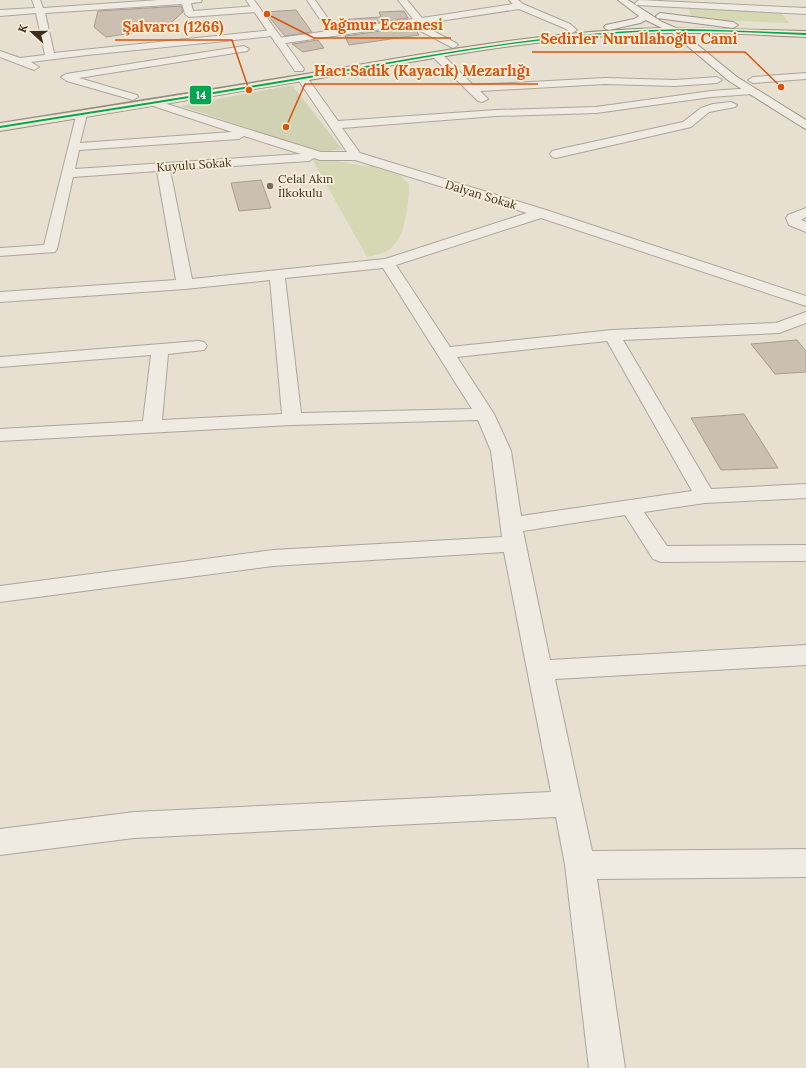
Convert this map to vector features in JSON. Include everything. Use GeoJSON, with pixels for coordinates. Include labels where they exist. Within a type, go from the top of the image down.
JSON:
{"type":"FeatureCollection","features":[{"type":"Feature","properties":{"kind":"main road"},"geometry":{"type":"LineString","coordinates":[[0,118],[383,60],[453,45],[659,20]]}},
{"type":"Feature","properties":{"kind":"main road"},"geometry":{"type":"LineString","coordinates":[[383,60],[437,55],[555,38],[674,27],[733,25],[806,27]]}},
{"type":"Feature","properties":{"kind":"main road"},"geometry":{"type":"LineString","coordinates":[[674,27],[687,30],[806,34]]}},
{"type":"Feature","properties":{"kind":"main road"},"geometry":{"type":"LineString","coordinates":[[0,127],[154,103],[301,73]]}},
{"type":"Feature","properties":{"kind":"street"},"geometry":{"type":"LineString","coordinates":[[36,0],[40,10],[50,57]]}},
{"type":"Feature","properties":{"kind":"street"},"geometry":{"type":"LineString","coordinates":[[0,13],[198,0]]}},
{"type":"Feature","properties":{"kind":"street"},"geometry":{"type":"LineString","coordinates":[[250,0],[272,33],[280,42],[356,156]]}},
{"type":"Feature","properties":{"kind":"street"},"geometry":{"type":"LineString","coordinates":[[310,0],[334,33]]}},
{"type":"Feature","properties":{"kind":"street"},"geometry":{"type":"LineString","coordinates":[[402,0],[420,21]]}},
{"type":"Feature","properties":{"kind":"street"},"geometry":{"type":"LineString","coordinates":[[622,0],[643,13],[674,27],[733,79]]}},
{"type":"Feature","properties":{"kind":"street"},"geometry":{"type":"LineString","coordinates":[[186,1],[189,14],[256,9]]}},
{"type":"Feature","properties":{"kind":"street"},"geometry":{"type":"LineString","coordinates":[[637,1],[680,2],[806,11]]}},
{"type":"Feature","properties":{"kind":"street"},"geometry":{"type":"LineString","coordinates":[[637,1],[659,20],[733,25]]}},
{"type":"Feature","properties":{"kind":"street"},"geometry":{"type":"LineString","coordinates":[[133,97],[62,76],[262,47],[280,42],[420,21],[517,3],[567,26],[572,30]]}},
{"type":"Feature","properties":{"kind":"street"},"geometry":{"type":"LineString","coordinates":[[608,27],[637,21],[644,17],[643,13]]}},
{"type":"Feature","properties":{"kind":"street"},"geometry":{"type":"LineString","coordinates":[[410,22],[453,45]]}},
{"type":"Feature","properties":{"kind":"street"},"geometry":{"type":"LineString","coordinates":[[687,30],[723,58]]}},
{"type":"Feature","properties":{"kind":"street"},"geometry":{"type":"LineString","coordinates":[[17,65],[50,57],[272,33]]}},
{"type":"Feature","properties":{"kind":"street"},"geometry":{"type":"LineString","coordinates":[[0,54],[17,65],[32,66],[45,70]]}},
{"type":"Feature","properties":{"kind":"street"},"geometry":{"type":"LineString","coordinates":[[437,55],[496,113]]}},
{"type":"Feature","properties":{"kind":"street"},"geometry":{"type":"LineString","coordinates":[[334,125],[496,113],[596,110],[711,94],[750,82],[806,76]]}},
{"type":"Feature","properties":{"kind":"street"},"geometry":{"type":"LineString","coordinates":[[472,88],[604,81],[674,83],[733,79],[750,82],[806,115]]}},
{"type":"Feature","properties":{"kind":"street"},"geometry":{"type":"LineString","coordinates":[[750,82],[766,101],[806,125]]}},
{"type":"Feature","properties":{"kind":"street"},"geometry":{"type":"LineString","coordinates":[[556,154],[687,125],[705,110],[714,106],[766,101]]}},
{"type":"Feature","properties":{"kind":"street","name":"Dalyan Sokak"},"geometry":{"type":"LineString","coordinates":[[154,103],[320,156],[356,156],[541,213],[806,301]]}},
{"type":"Feature","properties":{"kind":"street"},"geometry":{"type":"LineString","coordinates":[[0,252],[50,250],[81,114]]}},
{"type":"Feature","properties":{"kind":"street"},"geometry":{"type":"LineString","coordinates":[[74,148],[250,134]]}},
{"type":"Feature","properties":{"kind":"street","name":"Kuyulu Sokak"},"geometry":{"type":"LineString","coordinates":[[68,173],[320,156]]}},
{"type":"Feature","properties":{"kind":"street"},"geometry":{"type":"LineString","coordinates":[[163,167],[185,284]]}},
{"type":"Feature","properties":{"kind":"street"},"geometry":{"type":"LineString","coordinates":[[806,212],[793,218],[794,222],[806,228]]}},
{"type":"Feature","properties":{"kind":"street"},"geometry":{"type":"LineString","coordinates":[[0,297],[185,284],[387,263],[541,213]]}},
{"type":"Feature","properties":{"kind":"street"},"geometry":{"type":"LineString","coordinates":[[387,263],[485,414],[501,451],[513,535],[580,865],[607,1068]]}},
{"type":"Feature","properties":{"kind":"street"},"geometry":{"type":"LineString","coordinates":[[277,275],[292,418]]}},
{"type":"Feature","properties":{"kind":"street"},"geometry":{"type":"LineString","coordinates":[[446,353],[612,335],[779,328],[806,317]]}},
{"type":"Feature","properties":{"kind":"street"},"geometry":{"type":"LineString","coordinates":[[612,335],[705,496]]}},
{"type":"Feature","properties":{"kind":"street"},"geometry":{"type":"LineString","coordinates":[[0,362],[198,346]]}},
{"type":"Feature","properties":{"kind":"street"},"geometry":{"type":"LineString","coordinates":[[152,426],[160,349]]}},
{"type":"Feature","properties":{"kind":"street"},"geometry":{"type":"LineString","coordinates":[[0,435],[292,418],[485,414]]}},
{"type":"Feature","properties":{"kind":"street"},"geometry":{"type":"LineString","coordinates":[[0,594],[273,558],[513,535],[630,508],[705,496],[806,491]]}},
{"type":"Feature","properties":{"kind":"street"},"geometry":{"type":"LineString","coordinates":[[630,508],[661,554],[806,553]]}},
{"type":"Feature","properties":{"kind":"street"},"geometry":{"type":"LineString","coordinates":[[540,670],[806,655]]}},
{"type":"Feature","properties":{"kind":"street"},"geometry":{"type":"LineString","coordinates":[[0,842],[134,825],[567,804]]}},
{"type":"Feature","properties":{"kind":"street"},"geometry":{"type":"LineString","coordinates":[[580,865],[806,863]]}},
{"type":"Feature","properties":{"kind":"green space"},"geometry":{"type":"Polygon","coordinates":[[[689,9],[781,12],[789,23],[692,19],[689,9]]]}},
{"type":"Feature","properties":{"kind":"green space"},"geometry":{"type":"Polygon","coordinates":[[[292,85],[342,149],[320,152],[181,106],[292,85]]]}},
{"type":"Feature","properties":{"kind":"green space"},"geometry":{"type":"Polygon","coordinates":[[[312,159],[331,160],[365,166],[374,165],[376,168],[400,175],[409,184],[404,225],[401,233],[391,248],[367,257],[312,159]]]}},
{"type":"Feature","properties":{"kind":"building"},"geometry":{"type":"Polygon","coordinates":[[[181,6],[183,12],[165,28],[106,37],[94,27],[98,11],[181,6]]]}},
{"type":"Feature","properties":{"kind":"building"},"geometry":{"type":"Polygon","coordinates":[[[296,10],[312,32],[285,36],[265,12],[296,10]]]}},
{"type":"Feature","properties":{"kind":"building"},"geometry":{"type":"Polygon","coordinates":[[[404,11],[408,18],[341,28],[338,20],[381,17],[379,12],[404,11]]]}},
{"type":"Feature","properties":{"kind":"building"},"geometry":{"type":"Polygon","coordinates":[[[409,27],[416,30],[419,35],[349,45],[345,36],[409,27]]]}},
{"type":"Feature","properties":{"kind":"building"},"geometry":{"type":"Polygon","coordinates":[[[318,40],[324,48],[303,52],[292,44],[318,40]]]}},
{"type":"Feature","properties":{"kind":"building"},"geometry":{"type":"Polygon","coordinates":[[[261,180],[271,208],[239,211],[231,183],[261,180]]]}},
{"type":"Feature","properties":{"kind":"building"},"geometry":{"type":"Polygon","coordinates":[[[797,340],[806,351],[806,372],[775,374],[751,344],[797,340]]]}},
{"type":"Feature","properties":{"kind":"building"},"geometry":{"type":"Polygon","coordinates":[[[744,414],[778,468],[721,470],[691,418],[744,414]]]}},
{"type":"Feature","properties":{"kind":"transit line","name":"14"},"geometry":{"type":"LineString","coordinates":[[0,127],[276,83],[430,56],[545,39],[622,32],[668,30],[806,34]]}},
{"type":"Feature","properties":{"kind":"place","name":"Yağmur Eczanesi"},"geometry":{"type":"Point","coordinates":[267,14]}},
{"type":"Feature","properties":{"kind":"place","name":"Sedirler Nurullahoğlu Cami"},"geometry":{"type":"Point","coordinates":[781,87]}},
{"type":"Feature","properties":{"kind":"place","name":"Şalvarcı (1266)"},"geometry":{"type":"Point","coordinates":[249,90]}},
{"type":"Feature","properties":{"kind":"place","name":"Hacı Sadık (Kayacık) Mezarlığı"},"geometry":{"type":"Point","coordinates":[286,127]}},
{"type":"Feature","properties":{"kind":"place","name":"Celal Akın İlkokulu"},"geometry":{"type":"Point","coordinates":[270,186]}}]}
